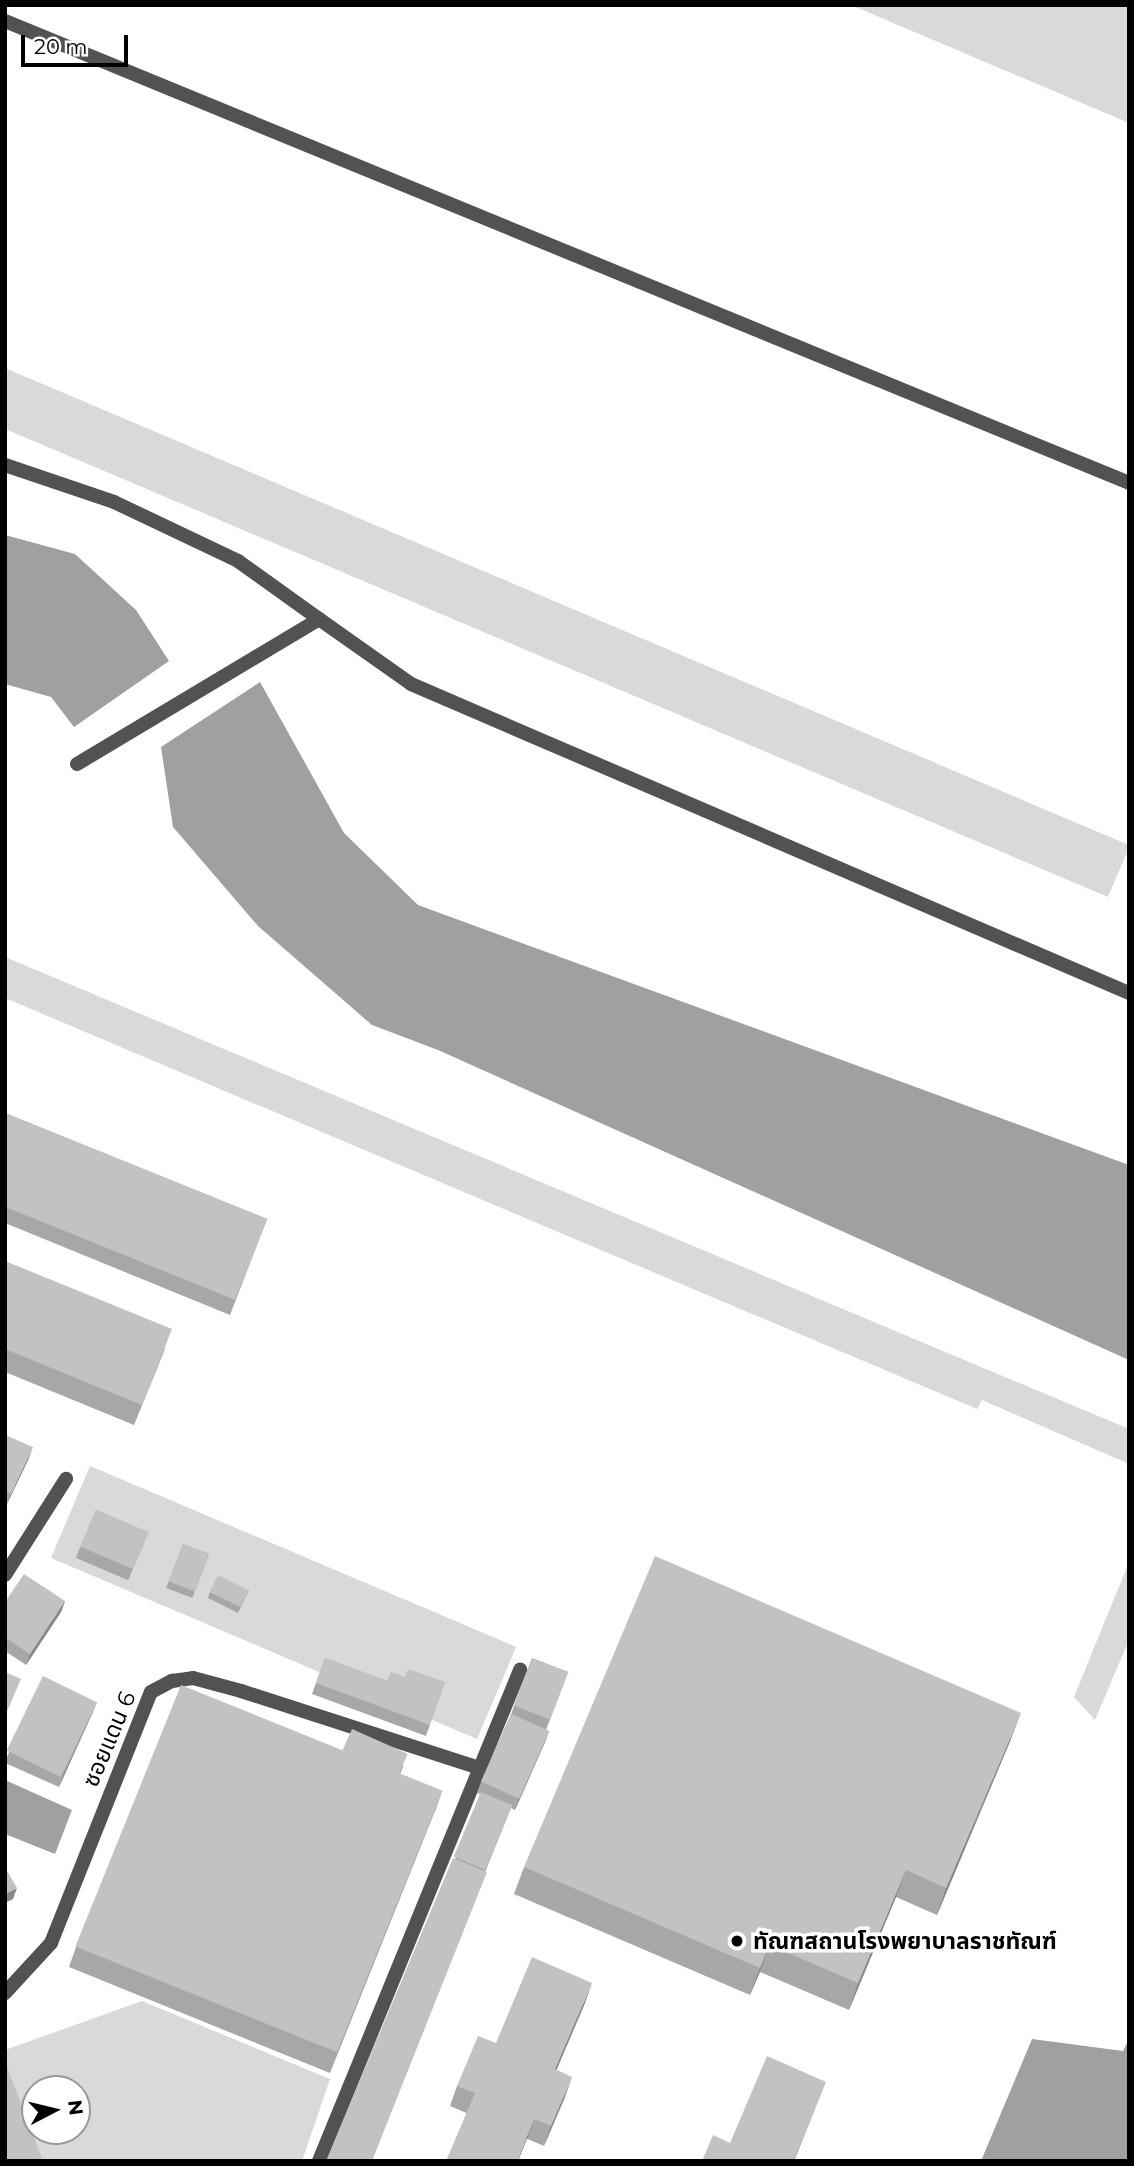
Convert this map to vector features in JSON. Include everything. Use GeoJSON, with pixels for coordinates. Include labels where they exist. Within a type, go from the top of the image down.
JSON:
{"type":"FeatureCollection","features":[{"type":"Feature","properties":{"kind":"street"},"geometry":{"type":"LineString","coordinates":[[5,21],[1129,483]]}},
{"type":"Feature","properties":{"kind":"street"},"geometry":{"type":"LineString","coordinates":[[5,465],[114,502],[238,561],[411,684],[1129,993]]}},
{"type":"Feature","properties":{"kind":"street"},"geometry":{"type":"LineString","coordinates":[[77,764],[319,619]]}},
{"type":"Feature","properties":{"kind":"street"},"geometry":{"type":"LineString","coordinates":[[5,1574],[66,1479]]}},
{"type":"Feature","properties":{"kind":"street"},"geometry":{"type":"LineString","coordinates":[[319,2161],[520,1670]]}},
{"type":"Feature","properties":{"kind":"street","name":"ซอยแดน 6"},"geometry":{"type":"LineString","coordinates":[[5,1993],[51,1942],[151,1692],[172,1681],[192,1678],[241,1691],[480,1768]]}},
{"type":"Feature","properties":{"kind":"shaded area"},"geometry":{"type":"Polygon","coordinates":[[[851,5],[1129,5],[1129,123],[851,5]]]}},
{"type":"Feature","properties":{"kind":"shaded area"},"geometry":{"type":"Polygon","coordinates":[[[5,368],[1129,845],[1108,897],[5,429],[5,368]]]}},
{"type":"Feature","properties":{"kind":"shaded area"},"geometry":{"type":"Polygon","coordinates":[[[5,535],[75,554],[136,610],[169,661],[74,727],[51,697],[5,684],[5,535]]]}},
{"type":"Feature","properties":{"kind":"shaded area"},"geometry":{"type":"Polygon","coordinates":[[[260,682],[344,833],[418,905],[1129,1165],[1129,1360],[438,1050],[372,1025],[258,926],[173,827],[161,747],[260,682]]]}},
{"type":"Feature","properties":{"kind":"shaded area"},"geometry":{"type":"Polygon","coordinates":[[[5,957],[1129,1429],[1129,1464],[982,1400],[977,1409],[5,998],[5,957]]]}},
{"type":"Feature","properties":{"kind":"shaded area"},"geometry":{"type":"Polygon","coordinates":[[[90,1466],[516,1647],[477,1739],[51,1558],[90,1466]]]}},
{"type":"Feature","properties":{"kind":"shaded area"},"geometry":{"type":"Polygon","coordinates":[[[1129,1562],[1129,1640],[1095,1720],[1074,1697],[1129,1562]]]}},
{"type":"Feature","properties":{"kind":"shaded area"},"geometry":{"type":"Polygon","coordinates":[[[5,1780],[72,1810],[55,1854],[5,1834],[5,1780]]]}},
{"type":"Feature","properties":{"kind":"shaded area"},"geometry":{"type":"Polygon","coordinates":[[[142,2001],[330,2079],[302,2161],[28,2161],[22,2145],[91,2145],[91,2075],[21,2075],[21,2143],[5,2102],[5,2050],[142,2001]]]}},
{"type":"Feature","properties":{"kind":"shaded area"},"geometry":{"type":"Polygon","coordinates":[[[1032,2039],[1123,2051],[1129,2039],[1129,2161],[981,2161],[1032,2039]]]}},
{"type":"Feature","properties":{"kind":"building"},"geometry":{"type":"Polygon","coordinates":[[[5,1113],[267,1219],[235,1300],[5,1207],[5,1113]]]}},
{"type":"Feature","properties":{"kind":"building"},"geometry":{"type":"Polygon","coordinates":[[[5,1261],[172,1329],[142,1405],[5,1349],[5,1261]]]}},
{"type":"Feature","properties":{"kind":"building"},"geometry":{"type":"Polygon","coordinates":[[[5,1435],[33,1447],[11,1494],[5,1490],[5,1435]]]}},
{"type":"Feature","properties":{"kind":"building"},"geometry":{"type":"Polygon","coordinates":[[[96,1510],[148,1532],[133,1569],[80,1547],[96,1510]]]}},
{"type":"Feature","properties":{"kind":"building"},"geometry":{"type":"Polygon","coordinates":[[[183,1544],[209,1554],[195,1591],[169,1581],[183,1544]]]}},
{"type":"Feature","properties":{"kind":"building"},"geometry":{"type":"Polygon","coordinates":[[[655,1556],[1021,1713],[946,1888],[906,1870],[858,1983],[769,1945],[760,1968],[524,1867],[655,1556]]]}},
{"type":"Feature","properties":{"kind":"building"},"geometry":{"type":"Polygon","coordinates":[[[24,1574],[65,1601],[30,1654],[5,1637],[5,1602],[24,1574]]]}},
{"type":"Feature","properties":{"kind":"building"},"geometry":{"type":"Polygon","coordinates":[[[218,1575],[249,1590],[240,1607],[210,1592],[218,1575]]]}},
{"type":"Feature","properties":{"kind":"building"},"geometry":{"type":"Polygon","coordinates":[[[325,1658],[387,1681],[391,1672],[405,1677],[408,1669],[445,1682],[430,1725],[316,1683],[325,1658]]]}},
{"type":"Feature","properties":{"kind":"building"},"geometry":{"type":"Polygon","coordinates":[[[532,1658],[568,1672],[550,1720],[514,1706],[532,1658]]]}},
{"type":"Feature","properties":{"kind":"building"},"geometry":{"type":"Polygon","coordinates":[[[5,1672],[21,1679],[5,1716],[5,1672]]]}},
{"type":"Feature","properties":{"kind":"building"},"geometry":{"type":"Polygon","coordinates":[[[43,1676],[97,1702],[61,1777],[7,1751],[43,1676]]]}},
{"type":"Feature","properties":{"kind":"building"},"geometry":{"type":"Polygon","coordinates":[[[181,1685],[442,1791],[337,2052],[75,1946],[181,1685]]]}},
{"type":"Feature","properties":{"kind":"building"},"geometry":{"type":"Polygon","coordinates":[[[511,1714],[549,1731],[519,1799],[481,1782],[511,1714]]]}},
{"type":"Feature","properties":{"kind":"building"},"geometry":{"type":"Polygon","coordinates":[[[352,1729],[408,1754],[398,1776],[342,1751],[352,1729]]]}},
{"type":"Feature","properties":{"kind":"building"},"geometry":{"type":"Polygon","coordinates":[[[481,1792],[512,1805],[485,1870],[454,1856],[481,1792]]]}},
{"type":"Feature","properties":{"kind":"building"},"geometry":{"type":"Polygon","coordinates":[[[453,1858],[487,1872],[372,2161],[326,2161],[453,1858]]]}},
{"type":"Feature","properties":{"kind":"building"},"geometry":{"type":"Polygon","coordinates":[[[5,1867],[17,1888],[5,1894],[5,1867]]]}},
{"type":"Feature","properties":{"kind":"building"},"geometry":{"type":"Polygon","coordinates":[[[532,1957],[592,1983],[555,2069],[572,2077],[551,2126],[534,2119],[517,2161],[446,2161],[475,2093],[457,2086],[478,2036],[496,2043],[532,1957]]]}},
{"type":"Feature","properties":{"kind":"building"},"geometry":{"type":"Polygon","coordinates":[[[767,2056],[826,2082],[793,2161],[702,2161],[713,2135],[730,2143],[767,2056]]]}},
{"type":"Feature","properties":{"kind":"building"},"geometry":{"type":"Polygon","coordinates":[[[5,2062],[21,2104],[21,2145],[37,2145],[43,2161],[5,2161],[5,2062]]]}},
{"type":"Feature","properties":{"kind":"place","name":"ทัณฑสถานโรงพยาบาลราชทัณฑ์"},"geometry":{"type":"Point","coordinates":[737,1941]}}]}
